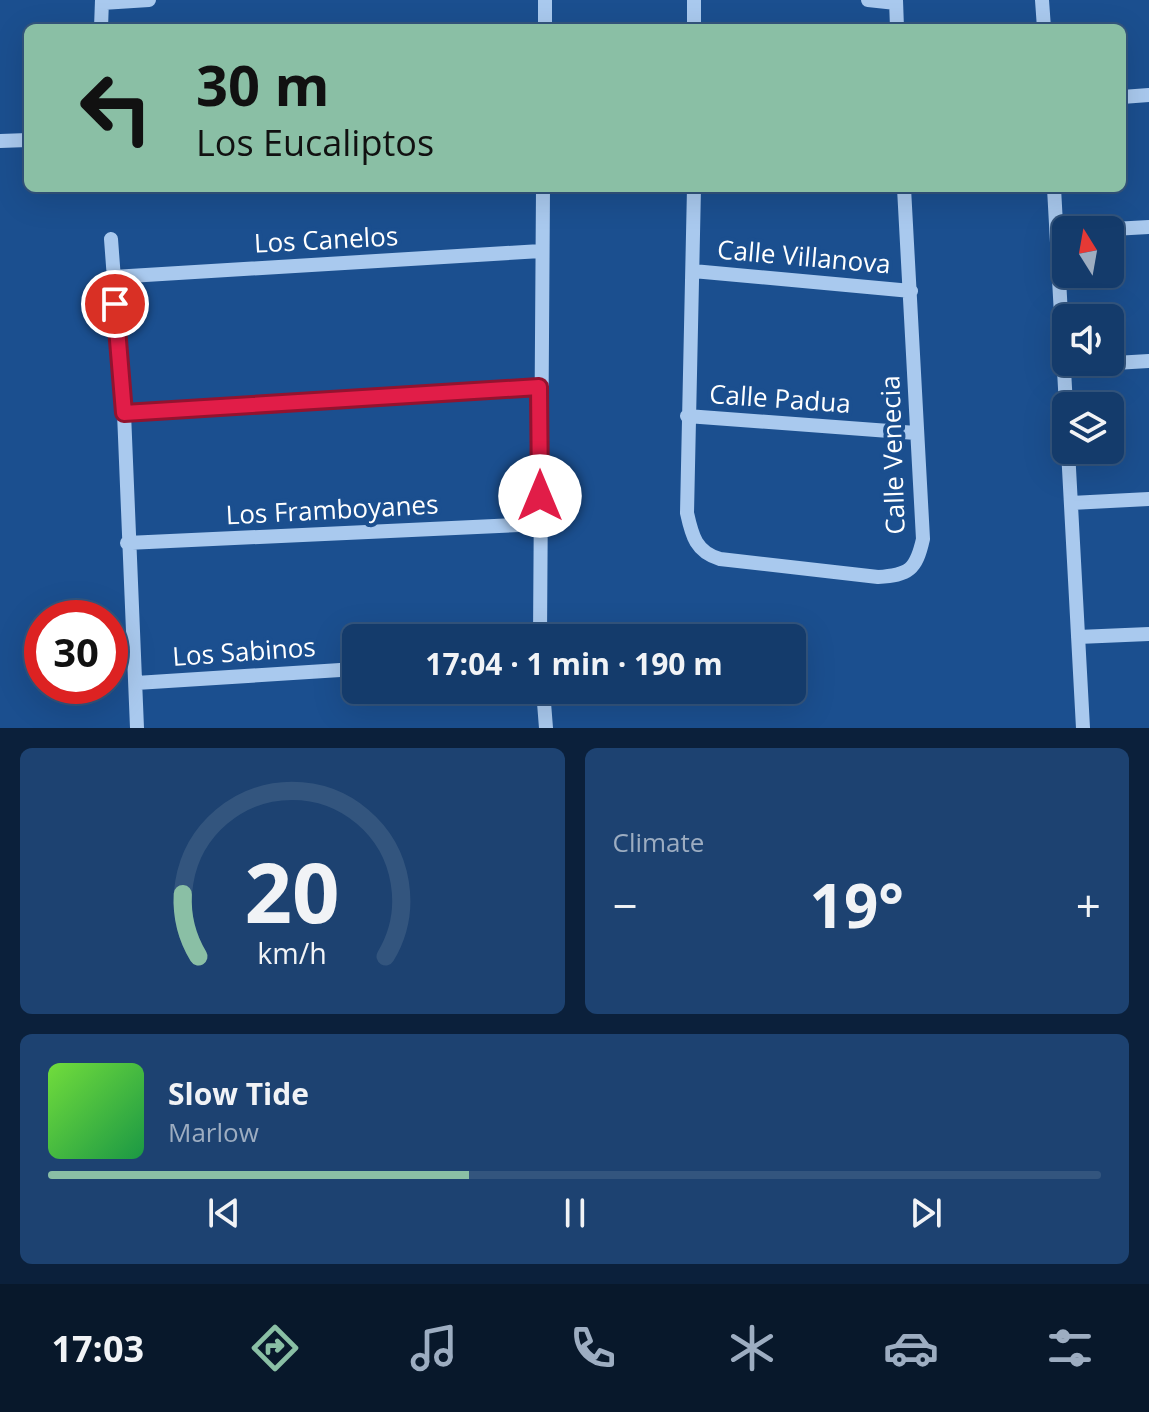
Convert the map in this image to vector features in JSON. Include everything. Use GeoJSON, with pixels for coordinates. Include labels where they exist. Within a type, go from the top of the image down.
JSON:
{"type":"FeatureCollection","features":[{"type":"Feature","properties":{"kind":"street"},"geometry":{"type":"LineString","coordinates":[[101,24],[102,1],[149,0]]}},
{"type":"Feature","properties":{"kind":"street"},"geometry":{"type":"LineString","coordinates":[[545,0],[545,24]]}},
{"type":"Feature","properties":{"kind":"street"},"geometry":{"type":"LineString","coordinates":[[694,0],[694,24]]}},
{"type":"Feature","properties":{"kind":"street"},"geometry":{"type":"LineString","coordinates":[[868,0],[896,1],[897,24]]}},
{"type":"Feature","properties":{"kind":"street"},"geometry":{"type":"LineString","coordinates":[[1042,0],[1044,24]]}},
{"type":"Feature","properties":{"kind":"street"},"geometry":{"type":"LineString","coordinates":[[1126,97],[1149,95]]}},
{"type":"Feature","properties":{"kind":"street"},"geometry":{"type":"LineString","coordinates":[[0,141],[24,140]]}},
{"type":"Feature","properties":{"kind":"street"},"geometry":{"type":"LineString","coordinates":[[540,624],[539,387],[543,192]]}},
{"type":"Feature","properties":{"kind":"street","name":"Calle Venecia"},"geometry":{"type":"LineString","coordinates":[[694,192],[687,513],[697,546],[707,555],[878,577],[898,575],[910,569],[919,558],[923,539],[904,192]]}},
{"type":"Feature","properties":{"kind":"street"},"geometry":{"type":"LineString","coordinates":[[1055,192],[1059,216]]}},
{"type":"Feature","properties":{"kind":"street"},"geometry":{"type":"LineString","coordinates":[[1124,228],[1149,227]]}},
{"type":"Feature","properties":{"kind":"street"},"geometry":{"type":"LineString","coordinates":[[111,239],[124,413],[137,728]]}},
{"type":"Feature","properties":{"kind":"street","name":"Los Canelos"},"geometry":{"type":"LineString","coordinates":[[113,277],[541,251]]}},
{"type":"Feature","properties":{"kind":"street","name":"Calle Villanova"},"geometry":{"type":"LineString","coordinates":[[693,271],[911,291]]}},
{"type":"Feature","properties":{"kind":"street"},"geometry":{"type":"LineString","coordinates":[[1124,362],[1149,361]]}},
{"type":"Feature","properties":{"kind":"street"},"geometry":{"type":"LineString","coordinates":[[124,413],[539,387]]}},
{"type":"Feature","properties":{"kind":"street","name":"Calle Padua"},"geometry":{"type":"LineString","coordinates":[[687,416],[916,433]]}},
{"type":"Feature","properties":{"kind":"street"},"geometry":{"type":"LineString","coordinates":[[1069,464],[1083,728]]}},
{"type":"Feature","properties":{"kind":"street"},"geometry":{"type":"LineString","coordinates":[[1071,503],[1149,499]]}},
{"type":"Feature","properties":{"kind":"street","name":"Los Framboyanes"},"geometry":{"type":"LineString","coordinates":[[127,543],[540,524]]}},
{"type":"Feature","properties":{"kind":"street"},"geometry":{"type":"LineString","coordinates":[[1078,637],[1149,634]]}},
{"type":"Feature","properties":{"kind":"street","name":"Los Sabinos"},"geometry":{"type":"LineString","coordinates":[[136,683],[342,670]]}},
{"type":"Feature","properties":{"kind":"street"},"geometry":{"type":"LineString","coordinates":[[544,704],[546,728]]}},
{"type":"Feature","properties":{"kind":"route"},"geometry":{"type":"LineString","coordinates":[[115,304],[124,413],[539,387],[540,496]]}}]}
